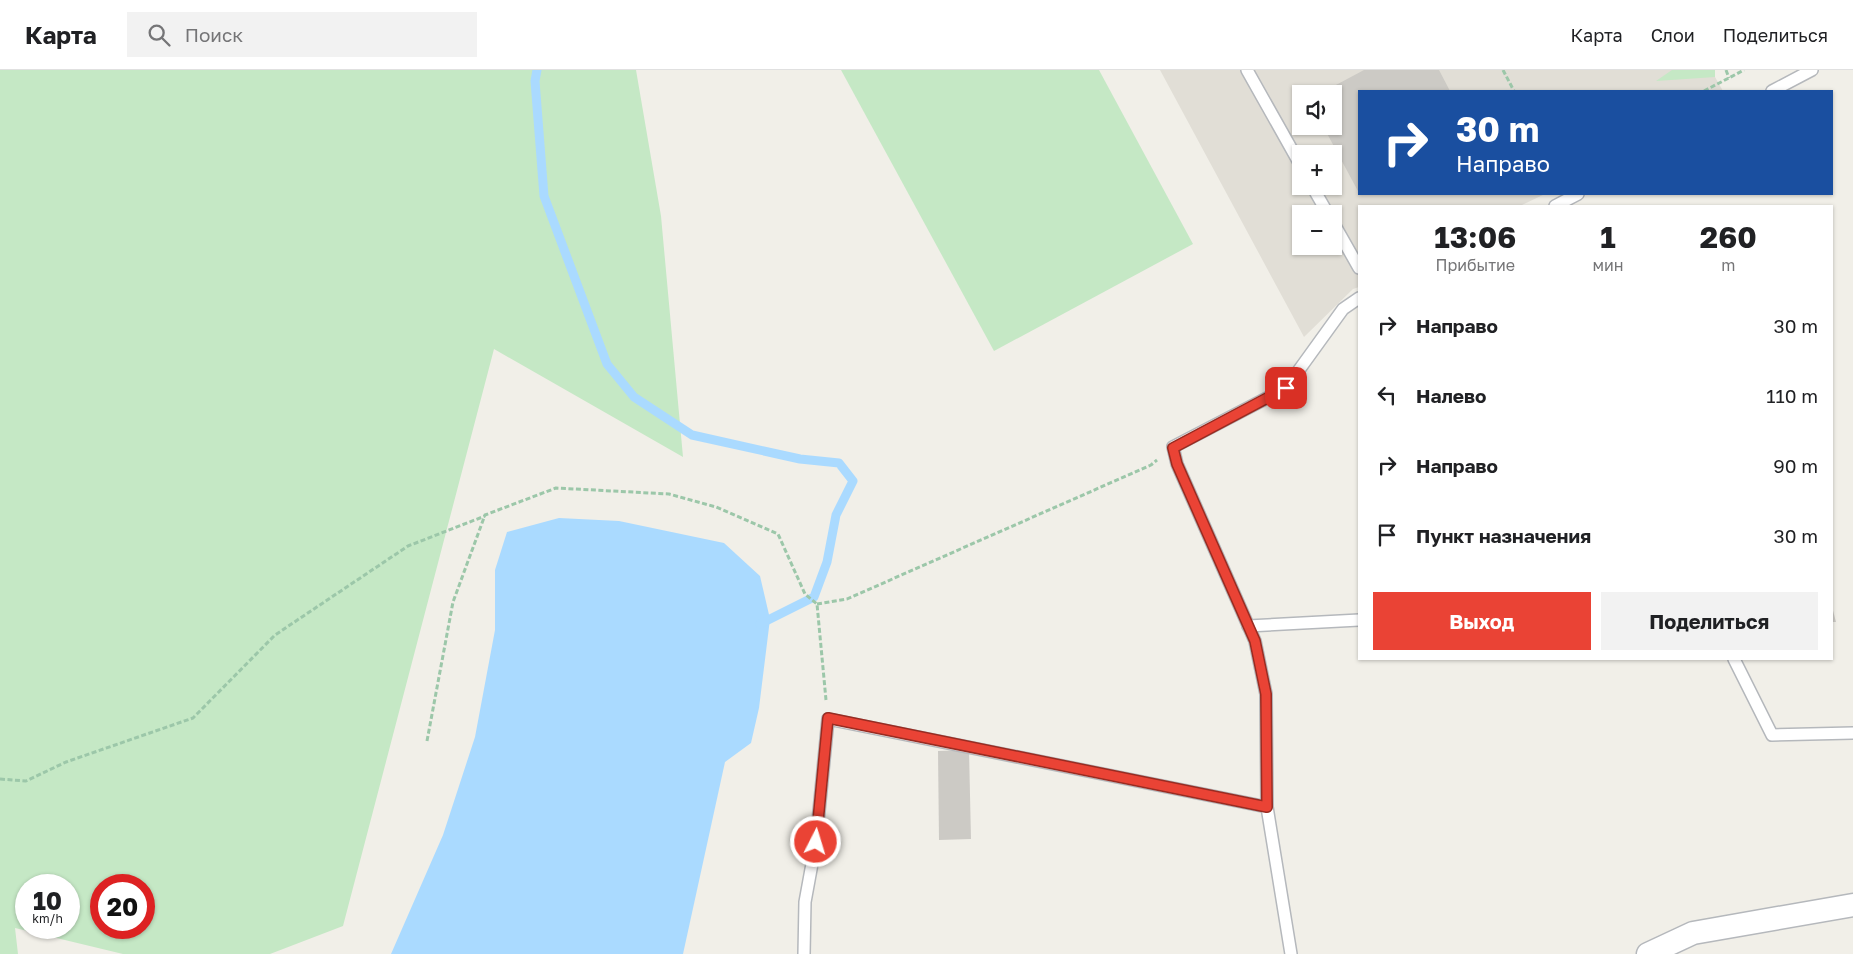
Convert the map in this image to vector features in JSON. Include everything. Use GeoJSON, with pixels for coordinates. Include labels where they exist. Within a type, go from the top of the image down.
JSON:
{"type":"FeatureCollection","features":[{"type":"Feature","properties":{"kind":"street"},"geometry":{"type":"LineString","coordinates":[[1648,954],[1693,933],[1853,905]]}},
{"type":"Feature","properties":{"kind":"lane"},"geometry":{"type":"LineString","coordinates":[[1247,70],[1292,150]]}},
{"type":"Feature","properties":{"kind":"lane"},"geometry":{"type":"LineString","coordinates":[[1774,90],[1812,70]]}},
{"type":"Feature","properties":{"kind":"lane"},"geometry":{"type":"LineString","coordinates":[[1557,205],[1576,195]]}},
{"type":"Feature","properties":{"kind":"lane"},"geometry":{"type":"LineString","coordinates":[[1342,238],[1358,266]]}},
{"type":"Feature","properties":{"kind":"lane"},"geometry":{"type":"LineString","coordinates":[[1291,954],[1267,807],[1266,694],[1260,660],[1248,626],[1177,464],[1173,448],[1286,388],[1343,309],[1358,299]]}},
{"type":"Feature","properties":{"kind":"lane"},"geometry":{"type":"LineString","coordinates":[[1248,626],[1358,620]]}},
{"type":"Feature","properties":{"kind":"lane"},"geometry":{"type":"LineString","coordinates":[[1734,660],[1772,735],[1853,733]]}},
{"type":"Feature","properties":{"kind":"lane"},"geometry":{"type":"LineString","coordinates":[[804,954],[805,902],[816,842],[828,718],[1267,807]]}},
{"type":"Feature","properties":{"kind":"path"},"geometry":{"type":"LineString","coordinates":[[1502,70],[1513,90]]}},
{"type":"Feature","properties":{"kind":"path"},"geometry":{"type":"LineString","coordinates":[[1726,70],[1729,78]]}},
{"type":"Feature","properties":{"kind":"path"},"geometry":{"type":"LineString","coordinates":[[1706,90],[1744,70]]}},
{"type":"Feature","properties":{"kind":"path"},"geometry":{"type":"LineString","coordinates":[[816,603],[847,599],[1151,465],[1173,448]]}},
{"type":"Feature","properties":{"kind":"path"},"geometry":{"type":"LineString","coordinates":[[0,779],[26,781],[66,762],[193,718],[275,635],[408,546],[556,488],[669,494],[716,507],[778,534],[805,594],[816,603],[828,718]]}},
{"type":"Feature","properties":{"kind":"path"},"geometry":{"type":"LineString","coordinates":[[427,742],[453,602],[486,515]]}},
{"type":"Feature","properties":{"kind":"shaded area"},"geometry":{"type":"Polygon","coordinates":[[[1160,70],[1711,70],[1722,90],[1358,90],[1358,195],[1543,195],[1522,205],[1358,205],[1358,287],[1353,289],[1304,337],[1160,70]]]}},
{"type":"Feature","properties":{"kind":"green space"},"geometry":{"type":"Polygon","coordinates":[[[0,70],[636,70],[661,216],[683,457],[494,349],[343,926],[270,954],[123,954],[61,939],[80,939],[80,874],[15,874],[15,939],[18,954],[0,954],[0,70]]]}},
{"type":"Feature","properties":{"kind":"green space"},"geometry":{"type":"Polygon","coordinates":[[[841,70],[1099,70],[1193,244],[994,351],[841,70]]]}},
{"type":"Feature","properties":{"kind":"green space"},"geometry":{"type":"Polygon","coordinates":[[[1672,70],[1715,70],[1715,77],[1656,81],[1672,70]]]}},
{"type":"Feature","properties":{"kind":"water"},"geometry":{"type":"Polygon","coordinates":[[[559,518],[619,521],[724,543],[760,576],[770,619],[759,708],[751,743],[725,762],[683,954],[391,954],[443,835],[475,737],[495,630],[495,570],[507,532],[559,518]]]}},
{"type":"Feature","properties":{"kind":"building"},"geometry":{"type":"Polygon","coordinates":[[[1364,70],[1439,70],[1449,90],[1358,90],[1358,191],[1342,161],[1342,145],[1333,145],[1328,135],[1342,135],[1342,85],[1336,85],[1364,70]]]}},
{"type":"Feature","properties":{"kind":"building"},"geometry":{"type":"Polygon","coordinates":[[[1833,611],[1836,622],[1833,622],[1833,611]]]}},
{"type":"Feature","properties":{"kind":"building"},"geometry":{"type":"Polygon","coordinates":[[[969,750],[971,839],[939,840],[938,751],[969,750]]]}},
{"type":"Feature","properties":{"kind":"waterway"},"geometry":{"type":"LineString","coordinates":[[537,70],[535,81],[544,196],[607,364],[634,397],[692,435],[800,459],[839,463],[853,481],[836,515],[827,562],[814,597],[760,624]]}},
{"type":"Feature","properties":{"kind":"route"},"geometry":{"type":"LineString","coordinates":[[816,842],[828,718],[1267,807],[1266,694],[1260,660],[1255,641],[1177,464],[1173,448],[1286,388]]}}]}
